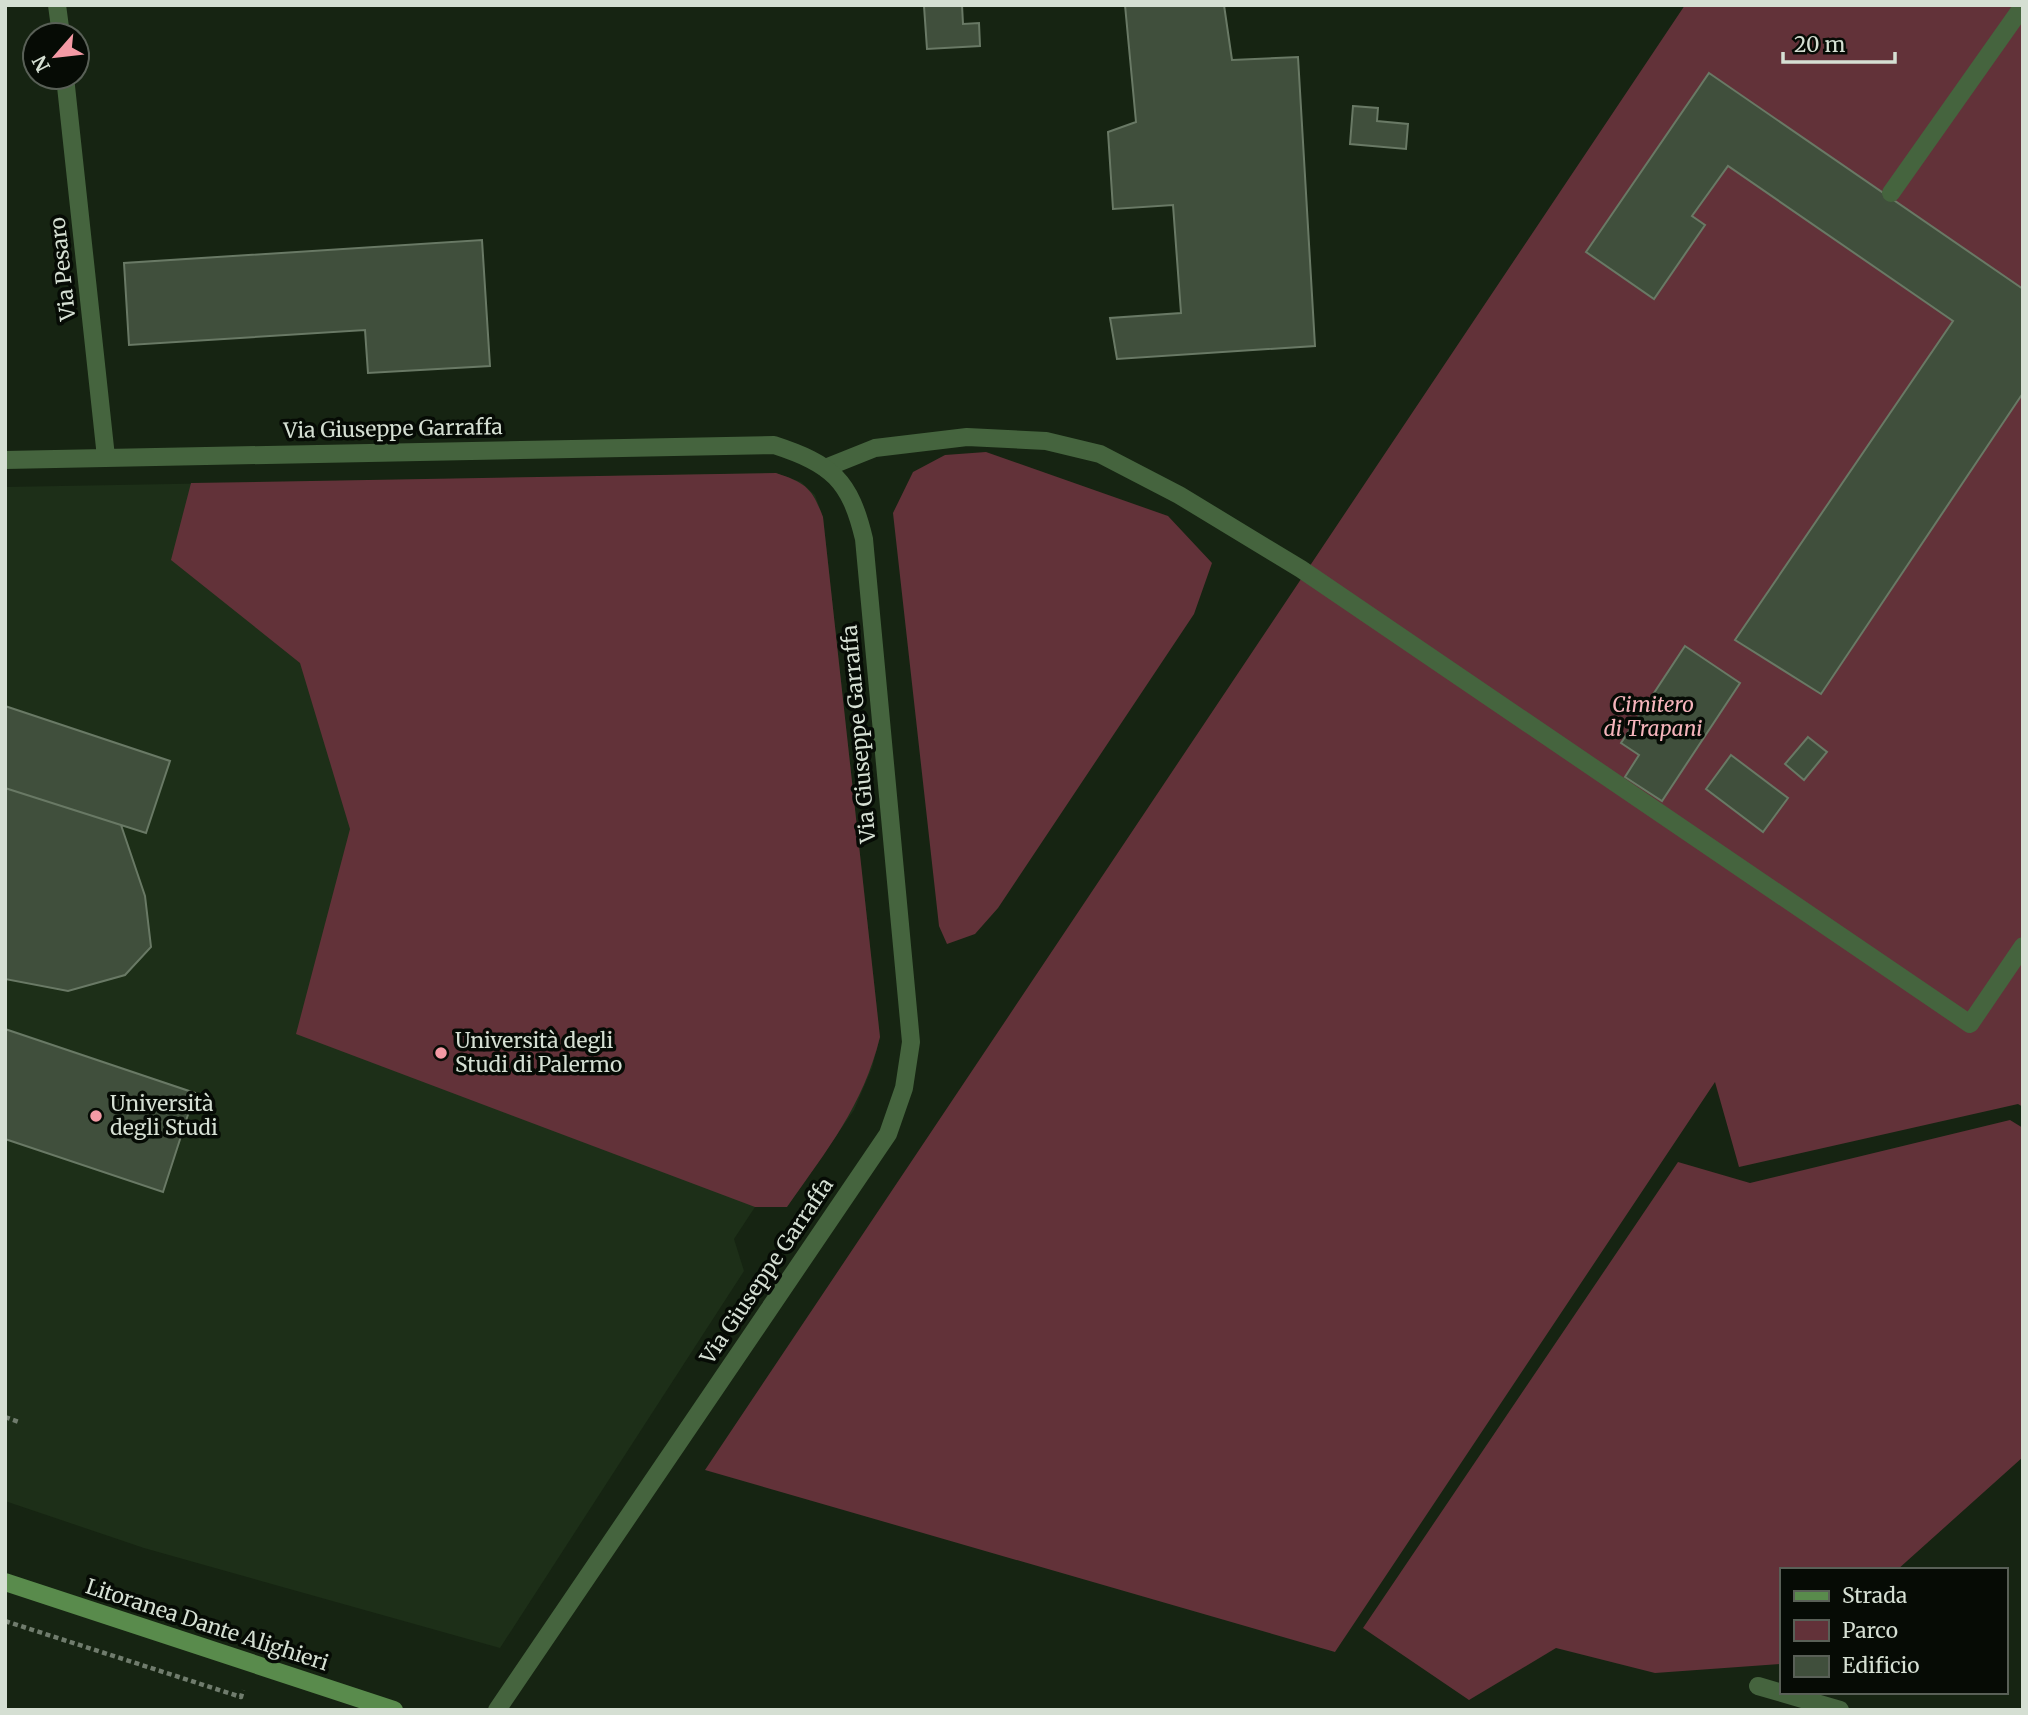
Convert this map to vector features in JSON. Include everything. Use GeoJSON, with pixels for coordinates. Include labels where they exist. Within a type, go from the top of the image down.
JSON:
{"type":"FeatureCollection","features":[{"type":"Feature","properties":{"kind":"main road","name":"Litoranea Dante Alighieri"},"geometry":{"type":"LineString","coordinates":[[5,1582],[394,1710]]}},
{"type":"Feature","properties":{"kind":"street"},"geometry":{"type":"LineString","coordinates":[[1891,193],[2023,6]]}},
{"type":"Feature","properties":{"kind":"street","name":"Via Pesaro"},"geometry":{"type":"LineString","coordinates":[[67,91],[106,457]]}},
{"type":"Feature","properties":{"kind":"street"},"geometry":{"type":"LineString","coordinates":[[825,468],[875,448],[967,437],[1046,441],[1100,454],[1180,495],[1301,569],[1970,1024],[2023,946]]}},
{"type":"Feature","properties":{"kind":"street","name":"Via Giuseppe Garraffa"},"geometry":{"type":"LineString","coordinates":[[5,460],[774,445],[812,457],[855,503],[864,539],[911,1042],[904,1088],[888,1134],[497,1710]]}},
{"type":"Feature","properties":{"kind":"street"},"geometry":{"type":"LineString","coordinates":[[1758,1686],[1780,1692]]}},
{"type":"Feature","properties":{"kind":"street"},"geometry":{"type":"LineString","coordinates":[[1785,1694],[1840,1710]]}},
{"type":"Feature","properties":{"kind":"path"},"geometry":{"type":"LineString","coordinates":[[5,1417],[19,1422]]}},
{"type":"Feature","properties":{"kind":"path"},"geometry":{"type":"LineString","coordinates":[[5,1621],[241,1697],[250,1663]]}},
{"type":"Feature","properties":{"kind":"shaded area","name":"Università degli Studi di Palermo"},"geometry":{"type":"Polygon","coordinates":[[[776,473],[801,482],[815,495],[823,517],[880,1037],[872,1068],[854,1110],[787,1207],[755,1207],[734,1239],[744,1271],[500,1648],[144,1548],[5,1501],[5,487],[776,473]]]}},
{"type":"Feature","properties":{"kind":"green space","name":"Cimitero di Trapani"},"geometry":{"type":"Polygon","coordinates":[[[1685,5],[2023,5],[2023,1107],[2018,1104],[1739,1167],[1715,1082],[1335,1652],[705,1470],[1685,5]]]}},
{"type":"Feature","properties":{"kind":"green space"},"geometry":{"type":"Polygon","coordinates":[[[986,452],[1168,516],[1212,563],[1194,614],[998,908],[975,934],[947,944],[939,926],[893,513],[913,472],[945,455],[986,452]]]}},
{"type":"Feature","properties":{"kind":"green space"},"geometry":{"type":"Polygon","coordinates":[[[776,473],[807,488],[823,517],[880,1037],[873,1062],[854,1106],[830,1146],[787,1207],[755,1207],[296,1034],[350,829],[300,663],[171,560],[191,483],[776,473]]]}},
{"type":"Feature","properties":{"kind":"green space"},"geometry":{"type":"Polygon","coordinates":[[[2010,1120],[2023,1128],[2023,1457],[1899,1568],[1780,1568],[1780,1664],[1655,1673],[1556,1648],[1469,1700],[1363,1628],[1678,1162],[1750,1183],[2010,1120]]]}},
{"type":"Feature","properties":{"kind":"building"},"geometry":{"type":"Polygon","coordinates":[[[962,5],[963,24],[979,23],[980,46],[927,49],[924,6],[962,5]]]}},
{"type":"Feature","properties":{"kind":"building"},"geometry":{"type":"Polygon","coordinates":[[[1125,5],[1224,5],[1232,60],[1298,57],[1315,346],[1117,359],[1110,318],[1181,313],[1173,205],[1113,209],[1108,132],[1136,122],[1125,5]]]}},
{"type":"Feature","properties":{"kind":"building"},"geometry":{"type":"Polygon","coordinates":[[[1709,73],[2023,289],[2023,393],[1821,694],[1735,640],[1953,321],[1728,166],[1692,216],[1705,225],[1654,299],[1586,252],[1709,73]]]}},
{"type":"Feature","properties":{"kind":"building"},"geometry":{"type":"Polygon","coordinates":[[[1353,106],[1378,108],[1377,121],[1408,124],[1406,149],[1350,144],[1353,106]]]}},
{"type":"Feature","properties":{"kind":"building"},"geometry":{"type":"Polygon","coordinates":[[[482,240],[490,366],[368,373],[365,330],[129,345],[124,263],[482,240]]]}},
{"type":"Feature","properties":{"kind":"building"},"geometry":{"type":"Polygon","coordinates":[[[1685,646],[1740,683],[1662,801],[1625,777],[1639,755],[1621,743],[1685,646]]]}},
{"type":"Feature","properties":{"kind":"building"},"geometry":{"type":"Polygon","coordinates":[[[5,706],[170,761],[146,833],[5,788],[5,706]]]}},
{"type":"Feature","properties":{"kind":"building"},"geometry":{"type":"Polygon","coordinates":[[[1808,737],[1827,752],[1804,780],[1785,764],[1808,737]]]}},
{"type":"Feature","properties":{"kind":"building"},"geometry":{"type":"Polygon","coordinates":[[[1731,755],[1788,798],[1763,832],[1706,789],[1731,755]]]}},
{"type":"Feature","properties":{"kind":"building"},"geometry":{"type":"Polygon","coordinates":[[[5,788],[121,825],[145,896],[151,947],[125,975],[68,991],[5,979],[5,788]]]}},
{"type":"Feature","properties":{"kind":"building","name":"Università degli Studi"},"geometry":{"type":"Polygon","coordinates":[[[5,1029],[195,1093],[163,1192],[5,1139],[5,1029]]]}},
{"type":"Feature","properties":{"kind":"place","name":"Università degli Studi di Palermo"},"geometry":{"type":"Point","coordinates":[441,1053]}},
{"type":"Feature","properties":{"kind":"place","name":"Università degli Studi"},"geometry":{"type":"Point","coordinates":[96,1116]}}]}
